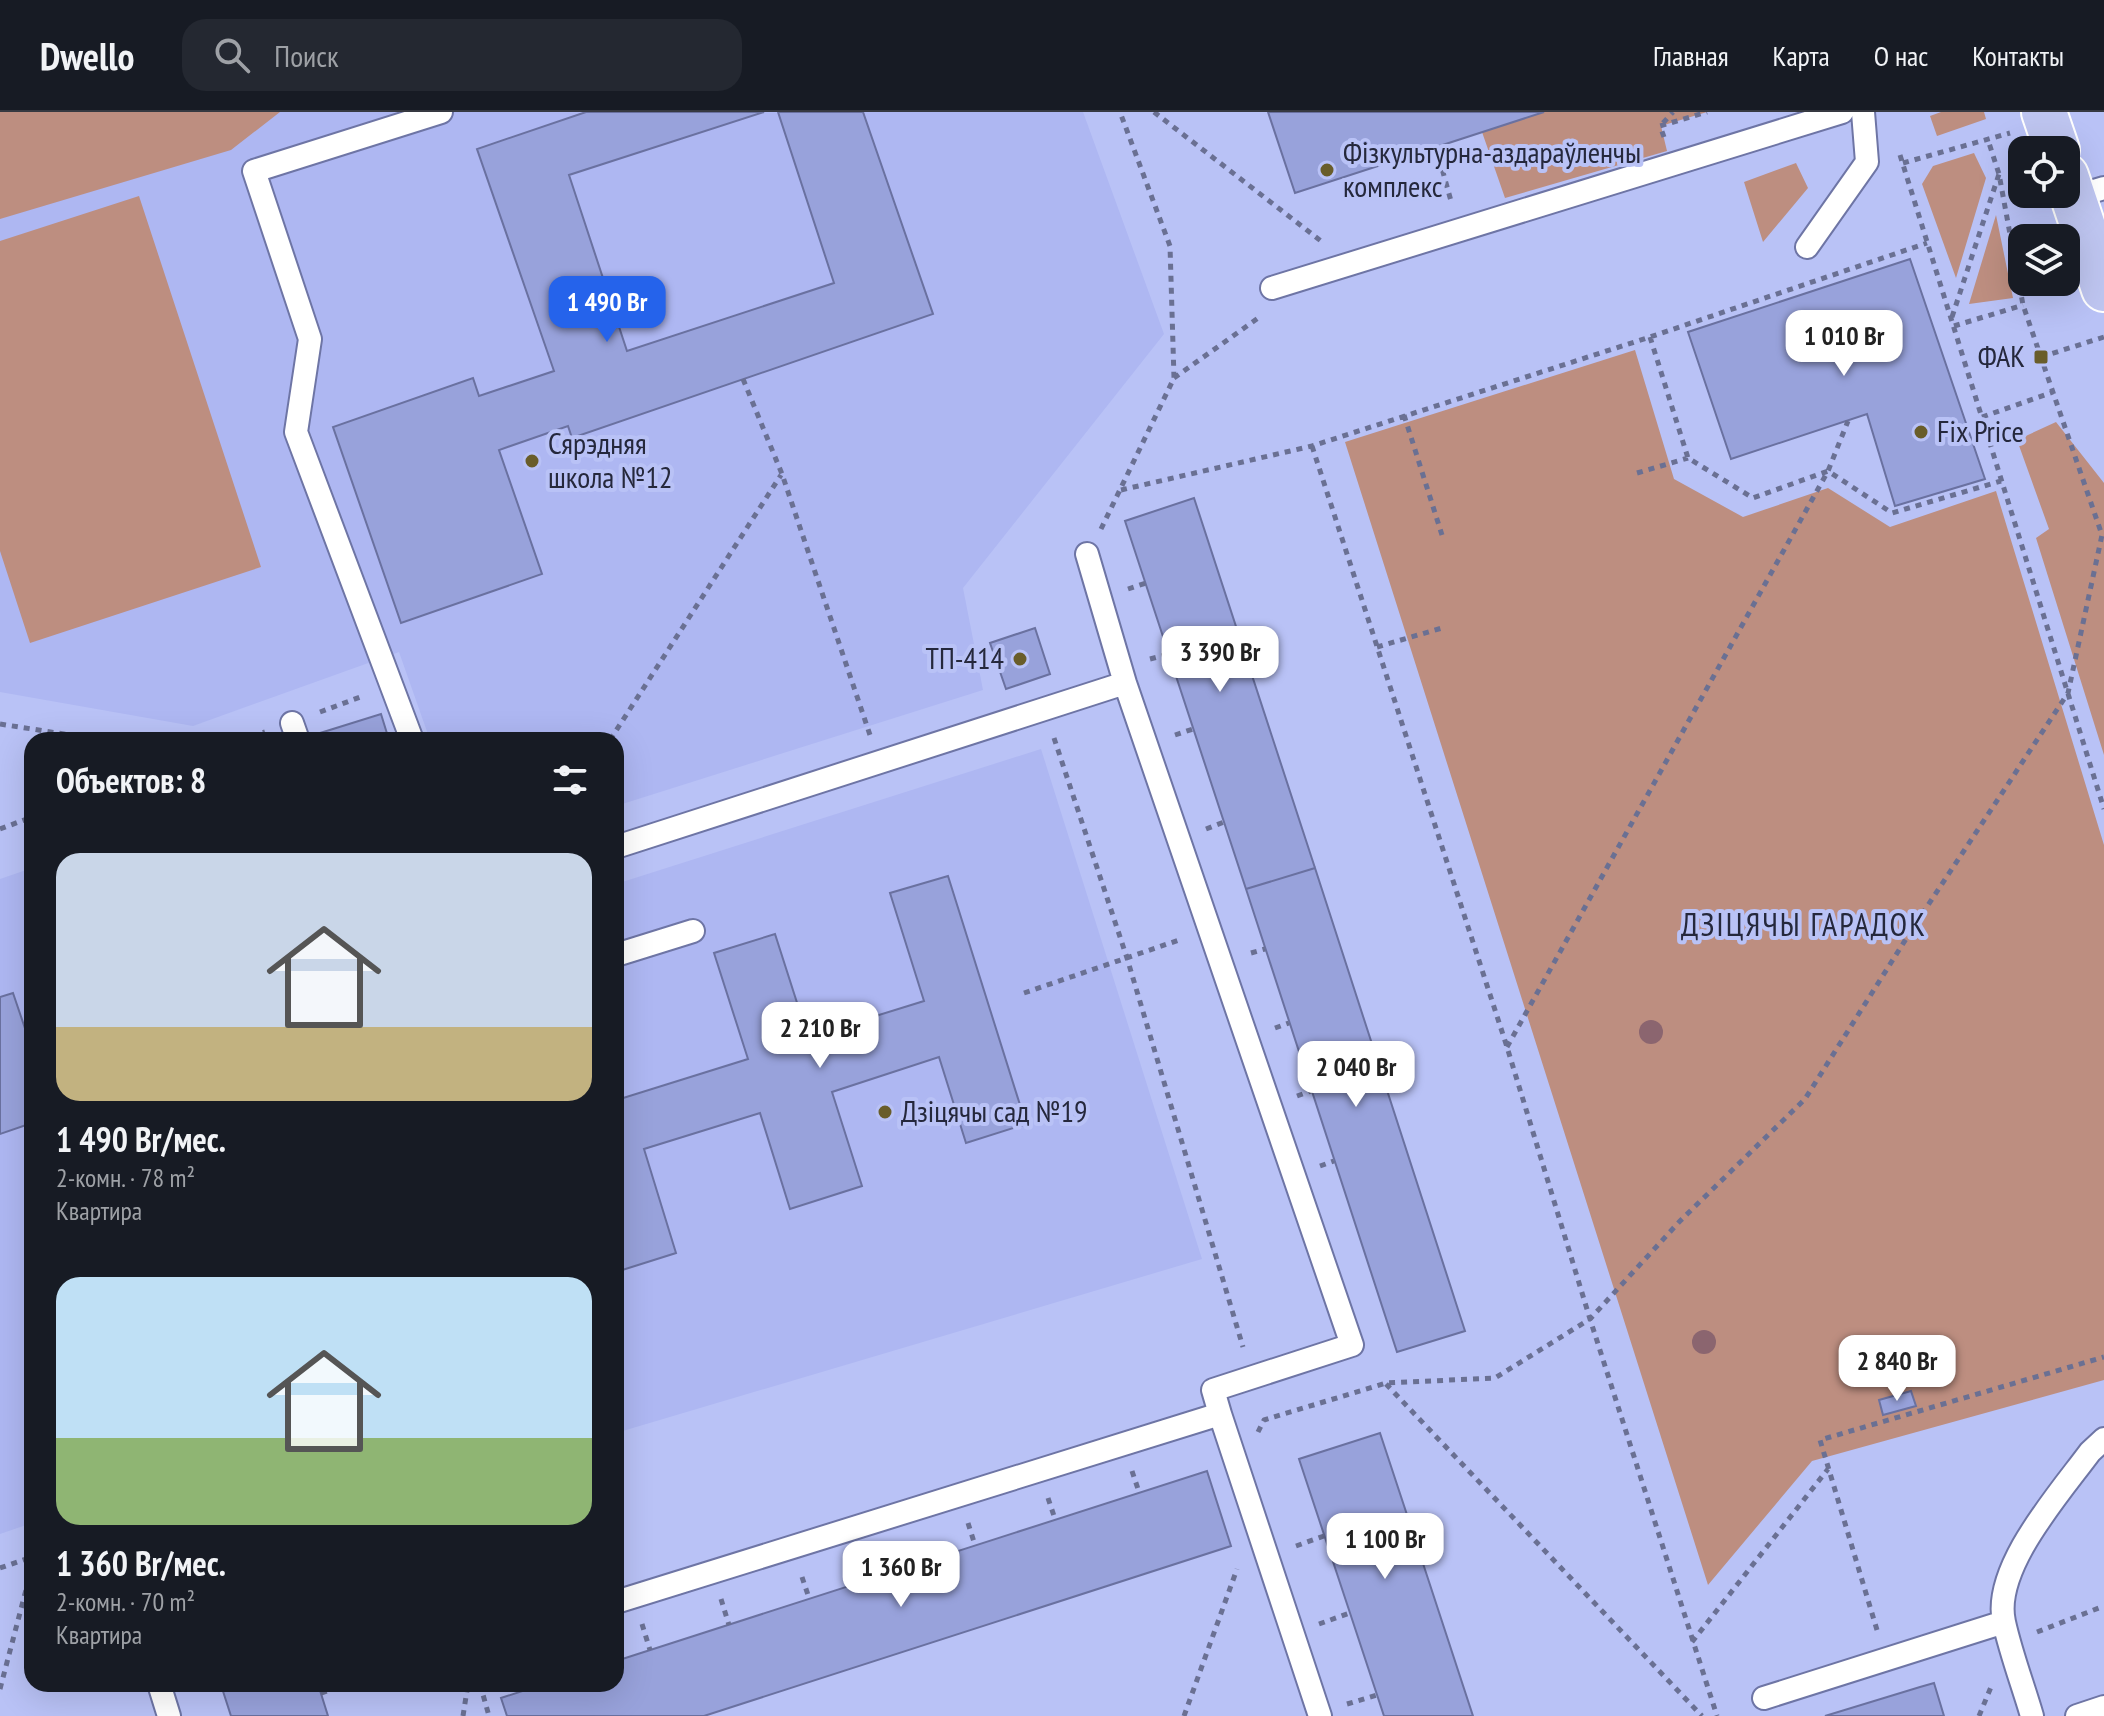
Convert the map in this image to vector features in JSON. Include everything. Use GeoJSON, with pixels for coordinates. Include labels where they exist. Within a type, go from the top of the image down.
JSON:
{"type":"FeatureCollection","features":[{"type":"Feature","properties":{"kind":"main road"},"geometry":{"type":"LineString","coordinates":[[2081,187],[2104,289]]}},
{"type":"Feature","properties":{"kind":"lane"},"geometry":{"type":"LineString","coordinates":[[409,732],[296,432],[310,339],[254,171],[441,112]]}},
{"type":"Feature","properties":{"kind":"lane"},"geometry":{"type":"LineString","coordinates":[[1272,288],[1842,112]]}},
{"type":"Feature","properties":{"kind":"lane"},"geometry":{"type":"LineString","coordinates":[[1807,247],[1867,162],[1863,112]]}},
{"type":"Feature","properties":{"kind":"lane"},"geometry":{"type":"LineString","coordinates":[[1087,554],[1125,683],[1352,1345],[1213,1390],[1320,1716]]}},
{"type":"Feature","properties":{"kind":"lane"},"geometry":{"type":"LineString","coordinates":[[624,844],[1125,683]]}},
{"type":"Feature","properties":{"kind":"lane"},"geometry":{"type":"LineString","coordinates":[[624,953],[693,931]]}},
{"type":"Feature","properties":{"kind":"lane"},"geometry":{"type":"LineString","coordinates":[[624,1600],[1220,1414]]}},
{"type":"Feature","properties":{"kind":"lane"},"geometry":{"type":"LineString","coordinates":[[2032,1716],[2004,1622],[2003,1591],[2018,1554],[2078,1467],[2104,1439]]}},
{"type":"Feature","properties":{"kind":"lane"},"geometry":{"type":"LineString","coordinates":[[1764,1698],[2004,1622]]}},
{"type":"Feature","properties":{"kind":"lane"},"geometry":{"type":"LineString","coordinates":[[162,1692],[169,1716]]}},
{"type":"Feature","properties":{"kind":"lane"},"geometry":{"type":"LineString","coordinates":[[2077,1716],[2104,1707]]}},
{"type":"Feature","properties":{"kind":"path"},"geometry":{"type":"LineString","coordinates":[[1087,554],[1174,378],[1170,246],[1120,112]]}},
{"type":"Feature","properties":{"kind":"path"},"geometry":{"type":"LineString","coordinates":[[1154,112],[1332,250]]}},
{"type":"Feature","properties":{"kind":"path"},"geometry":{"type":"LineString","coordinates":[[1660,126],[1673,112]]}},
{"type":"Feature","properties":{"kind":"path"},"geometry":{"type":"LineString","coordinates":[[1903,163],[1988,140],[2029,122]]}},
{"type":"Feature","properties":{"kind":"path"},"geometry":{"type":"LineString","coordinates":[[1254,1438],[1264,1420],[1386,1383],[1495,1378],[1590,1319],[1680,1221],[1805,1099],[2068,693],[2102,535],[2023,305],[1999,174],[1988,140]]}},
{"type":"Feature","properties":{"kind":"path"},"geometry":{"type":"LineString","coordinates":[[1436,147],[1454,213]]}},
{"type":"Feature","properties":{"kind":"path"},"geometry":{"type":"LineString","coordinates":[[1899,150],[2104,809]]}},
{"type":"Feature","properties":{"kind":"path"},"geometry":{"type":"LineString","coordinates":[[1952,318],[1999,174]]}},
{"type":"Feature","properties":{"kind":"path"},"geometry":{"type":"LineString","coordinates":[[1121,490],[1312,446],[1650,337],[1927,243]]}},
{"type":"Feature","properties":{"kind":"path"},"geometry":{"type":"LineString","coordinates":[[1954,326],[2023,305]]}},
{"type":"Feature","properties":{"kind":"path"},"geometry":{"type":"LineString","coordinates":[[1650,337],[1688,458],[1753,498],[1828,471]]}},
{"type":"Feature","properties":{"kind":"path"},"geometry":{"type":"LineString","coordinates":[[2041,357],[2104,337]]}},
{"type":"Feature","properties":{"kind":"path"},"geometry":{"type":"LineString","coordinates":[[743,379],[782,474],[872,740]]}},
{"type":"Feature","properties":{"kind":"path"},"geometry":{"type":"LineString","coordinates":[[1982,417],[2053,392]]}},
{"type":"Feature","properties":{"kind":"path"},"geometry":{"type":"LineString","coordinates":[[1404,415],[1442,535]]}},
{"type":"Feature","properties":{"kind":"path"},"geometry":{"type":"LineString","coordinates":[[1507,1047],[1828,471],[1848,421]]}},
{"type":"Feature","properties":{"kind":"path"},"geometry":{"type":"LineString","coordinates":[[1312,446],[1507,1047],[1717,1716]]}},
{"type":"Feature","properties":{"kind":"path"},"geometry":{"type":"LineString","coordinates":[[1637,473],[1688,458]]}},
{"type":"Feature","properties":{"kind":"path"},"geometry":{"type":"LineString","coordinates":[[1828,471],[1892,513],[2001,481]]}},
{"type":"Feature","properties":{"kind":"path"},"geometry":{"type":"LineString","coordinates":[[615,732],[782,474]]}},
{"type":"Feature","properties":{"kind":"path"},"geometry":{"type":"LineString","coordinates":[[1377,647],[1442,628]]}},
{"type":"Feature","properties":{"kind":"path"},"geometry":{"type":"LineString","coordinates":[[1142,661],[1169,654]]}},
{"type":"Feature","properties":{"kind":"path"},"geometry":{"type":"LineString","coordinates":[[1045,708],[1127,958],[1264,1420]]}},
{"type":"Feature","properties":{"kind":"path"},"geometry":{"type":"LineString","coordinates":[[0,724],[51,732]]}},
{"type":"Feature","properties":{"kind":"path"},"geometry":{"type":"LineString","coordinates":[[1167,737],[1193,729]]}},
{"type":"Feature","properties":{"kind":"path"},"geometry":{"type":"LineString","coordinates":[[0,829],[24,820]]}},
{"type":"Feature","properties":{"kind":"path"},"geometry":{"type":"LineString","coordinates":[[1199,831],[1224,822]]}},
{"type":"Feature","properties":{"kind":"path"},"geometry":{"type":"LineString","coordinates":[[1024,993],[1210,930]]}},
{"type":"Feature","properties":{"kind":"path"},"geometry":{"type":"LineString","coordinates":[[1887,1661],[1820,1440],[2104,1357]]}},
{"type":"Feature","properties":{"kind":"path"},"geometry":{"type":"LineString","coordinates":[[1386,1383],[1702,1716]]}},
{"type":"Feature","properties":{"kind":"path"},"geometry":{"type":"LineString","coordinates":[[1692,1643],[1828,1469]]}},
{"type":"Feature","properties":{"kind":"path"},"geometry":{"type":"LineString","coordinates":[[1184,1716],[1255,1524]]}},
{"type":"Feature","properties":{"kind":"path"},"geometry":{"type":"LineString","coordinates":[[1291,1547],[1324,1536]]}},
{"type":"Feature","properties":{"kind":"path"},"geometry":{"type":"LineString","coordinates":[[0,1568],[24,1560]]}},
{"type":"Feature","properties":{"kind":"path"},"geometry":{"type":"LineString","coordinates":[[0,1689],[24,1598]]}},
{"type":"Feature","properties":{"kind":"path"},"geometry":{"type":"LineString","coordinates":[[1318,1625],[1350,1613]]}},
{"type":"Feature","properties":{"kind":"path"},"geometry":{"type":"LineString","coordinates":[[463,1716],[467,1692]]}},
{"type":"Feature","properties":{"kind":"path"},"geometry":{"type":"LineString","coordinates":[[482,1692],[489,1716]]}},
{"type":"Feature","properties":{"kind":"path"},"geometry":{"type":"LineString","coordinates":[[1345,1704],[1377,1695]]}},
{"type":"Feature","properties":{"kind":"shaded area","name":"Сярэдняя школа №12"},"geometry":{"type":"Polygon","coordinates":[[[0,112],[1083,112],[1164,334],[963,588],[983,690],[624,803],[624,732],[427,732],[399,652],[193,726],[0,692],[0,112]]]}},
{"type":"Feature","properties":{"kind":"shaded area"},"geometry":{"type":"Polygon","coordinates":[[[0,112],[280,112],[231,150],[0,219],[0,112]]]}},
{"type":"Feature","properties":{"kind":"shaded area"},"geometry":{"type":"Polygon","coordinates":[[[1544,112],[1707,112],[1661,126],[1667,151],[1505,198],[1482,132],[1544,112]]]}},
{"type":"Feature","properties":{"kind":"shaded area"},"geometry":{"type":"Polygon","coordinates":[[[1941,112],[1984,112],[1986,119],[1937,136],[1930,116],[1941,112]]]}},
{"type":"Feature","properties":{"kind":"shaded area"},"geometry":{"type":"Polygon","coordinates":[[[1974,153],[1986,178],[1956,278],[1922,184],[1933,166],[1974,153]]]}},
{"type":"Feature","properties":{"kind":"shaded area"},"geometry":{"type":"Polygon","coordinates":[[[1796,163],[1808,188],[1763,242],[1744,182],[1796,163]]]}},
{"type":"Feature","properties":{"kind":"shaded area"},"geometry":{"type":"Polygon","coordinates":[[[139,196],[261,567],[30,643],[0,551],[0,241],[139,196]]]}},
{"type":"Feature","properties":{"kind":"shaded area"},"geometry":{"type":"Polygon","coordinates":[[[1996,215],[2008,274],[2008,296],[2013,298],[1969,304],[1996,215]]]}},
{"type":"Feature","properties":{"kind":"shaded area"},"geometry":{"type":"Polygon","coordinates":[[[1635,350],[1674,479],[1743,517],[1828,488],[1890,527],[1996,491],[2104,845],[2104,1380],[1812,1461],[1708,1585],[1345,442],[1635,350]]]}},
{"type":"Feature","properties":{"kind":"shaded area"},"geometry":{"type":"Polygon","coordinates":[[[2056,422],[2104,483],[2104,755],[2036,538],[2049,529],[2017,440],[2056,422]]]}},
{"type":"Feature","properties":{"kind":"shaded area","name":"Дзіцячы сад №19"},"geometry":{"type":"Polygon","coordinates":[[[1041,749],[1202,1259],[624,1431],[624,881],[1041,749]]]}},
{"type":"Feature","properties":{"kind":"shaded area"},"geometry":{"type":"Polygon","coordinates":[[[24,871],[24,1526],[0,1534],[0,879],[24,871]]]}},
{"type":"Feature","properties":{"kind":"building"},"geometry":{"type":"Polygon","coordinates":[[[586,112],[764,112],[569,175],[627,351],[834,283],[778,112],[863,112],[933,314],[572,438],[568,426],[499,450],[542,574],[401,623],[333,427],[473,378],[479,396],[554,371],[477,149],[586,112]]]}},
{"type":"Feature","properties":{"kind":"building","name":"Фізкультурна-аздараўленчы комплекс"},"geometry":{"type":"Polygon","coordinates":[[[1268,112],[1544,112],[1295,193],[1268,112]]]}},
{"type":"Feature","properties":{"kind":"building"},"geometry":{"type":"Polygon","coordinates":[[[1910,259],[1985,479],[1895,506],[1867,414],[1731,459],[1688,332],[1910,259]]]}},
{"type":"Feature","properties":{"kind":"building"},"geometry":{"type":"Polygon","coordinates":[[[1194,498],[1315,868],[1246,889],[1125,521],[1194,498]]]}},
{"type":"Feature","properties":{"kind":"building","name":"ТП-414"},"geometry":{"type":"Polygon","coordinates":[[[1035,628],[1050,674],[1006,689],[990,643],[1035,628]]]}},
{"type":"Feature","properties":{"kind":"building"},"geometry":{"type":"Polygon","coordinates":[[[381,714],[387,732],[323,732],[381,714]]]}},
{"type":"Feature","properties":{"kind":"building"},"geometry":{"type":"Polygon","coordinates":[[[1315,868],[1465,1331],[1397,1352],[1246,889],[1315,868]]]}},
{"type":"Feature","properties":{"kind":"building"},"geometry":{"type":"Polygon","coordinates":[[[948,876],[1026,1124],[966,1143],[939,1057],[832,1092],[862,1186],[790,1209],[760,1113],[644,1149],[676,1253],[624,1269],[624,1098],[748,1059],[714,953],[775,934],[808,1037],[924,1001],[890,893],[948,876]]]}},
{"type":"Feature","properties":{"kind":"building"},"geometry":{"type":"Polygon","coordinates":[[[13,993],[24,1025],[24,1126],[0,1134],[0,997],[13,993]]]}},
{"type":"Feature","properties":{"kind":"building"},"geometry":{"type":"Polygon","coordinates":[[[1911,1391],[1916,1406],[1883,1415],[1879,1400],[1911,1391]]]}},
{"type":"Feature","properties":{"kind":"building"},"geometry":{"type":"Polygon","coordinates":[[[1380,1433],[1473,1716],[1384,1716],[1299,1459],[1380,1433]]]}},
{"type":"Feature","properties":{"kind":"building"},"geometry":{"type":"Polygon","coordinates":[[[1207,1471],[1231,1546],[704,1716],[507,1716],[501,1698],[519,1692],[624,1692],[624,1658],[1207,1471]]]}},
{"type":"Feature","properties":{"kind":"building"},"geometry":{"type":"Polygon","coordinates":[[[1934,1683],[1944,1716],[1825,1716],[1920,1687],[1934,1683]]]}},
{"type":"Feature","properties":{"kind":"building"},"geometry":{"type":"Polygon","coordinates":[[[223,1692],[320,1692],[328,1716],[231,1716],[223,1692]]]}},
{"type":"Feature","properties":{"kind":"place","name":"Фізкультурна-аздараўленчы комплекс"},"geometry":{"type":"Point","coordinates":[1327,170]}},
{"type":"Feature","properties":{"kind":"place","name":"ФАК"},"geometry":{"type":"Point","coordinates":[2041,357]}},
{"type":"Feature","properties":{"kind":"place","name":"Fix Price"},"geometry":{"type":"Point","coordinates":[1921,432]}},
{"type":"Feature","properties":{"kind":"place","name":"Сярэдняя школа №12"},"geometry":{"type":"Point","coordinates":[532,461]}},
{"type":"Feature","properties":{"kind":"place","name":"ТП-414"},"geometry":{"type":"Point","coordinates":[1020,659]}},
{"type":"Feature","properties":{"kind":"place","name":"Дзіцячы сад №19"},"geometry":{"type":"Point","coordinates":[885,1112]}},
{"type":"Feature","properties":{"kind":"district","name":"ДЗІЦЯЧЫ ГАРАДОК"},"geometry":{"type":"Point","coordinates":[1804,925]}}]}
